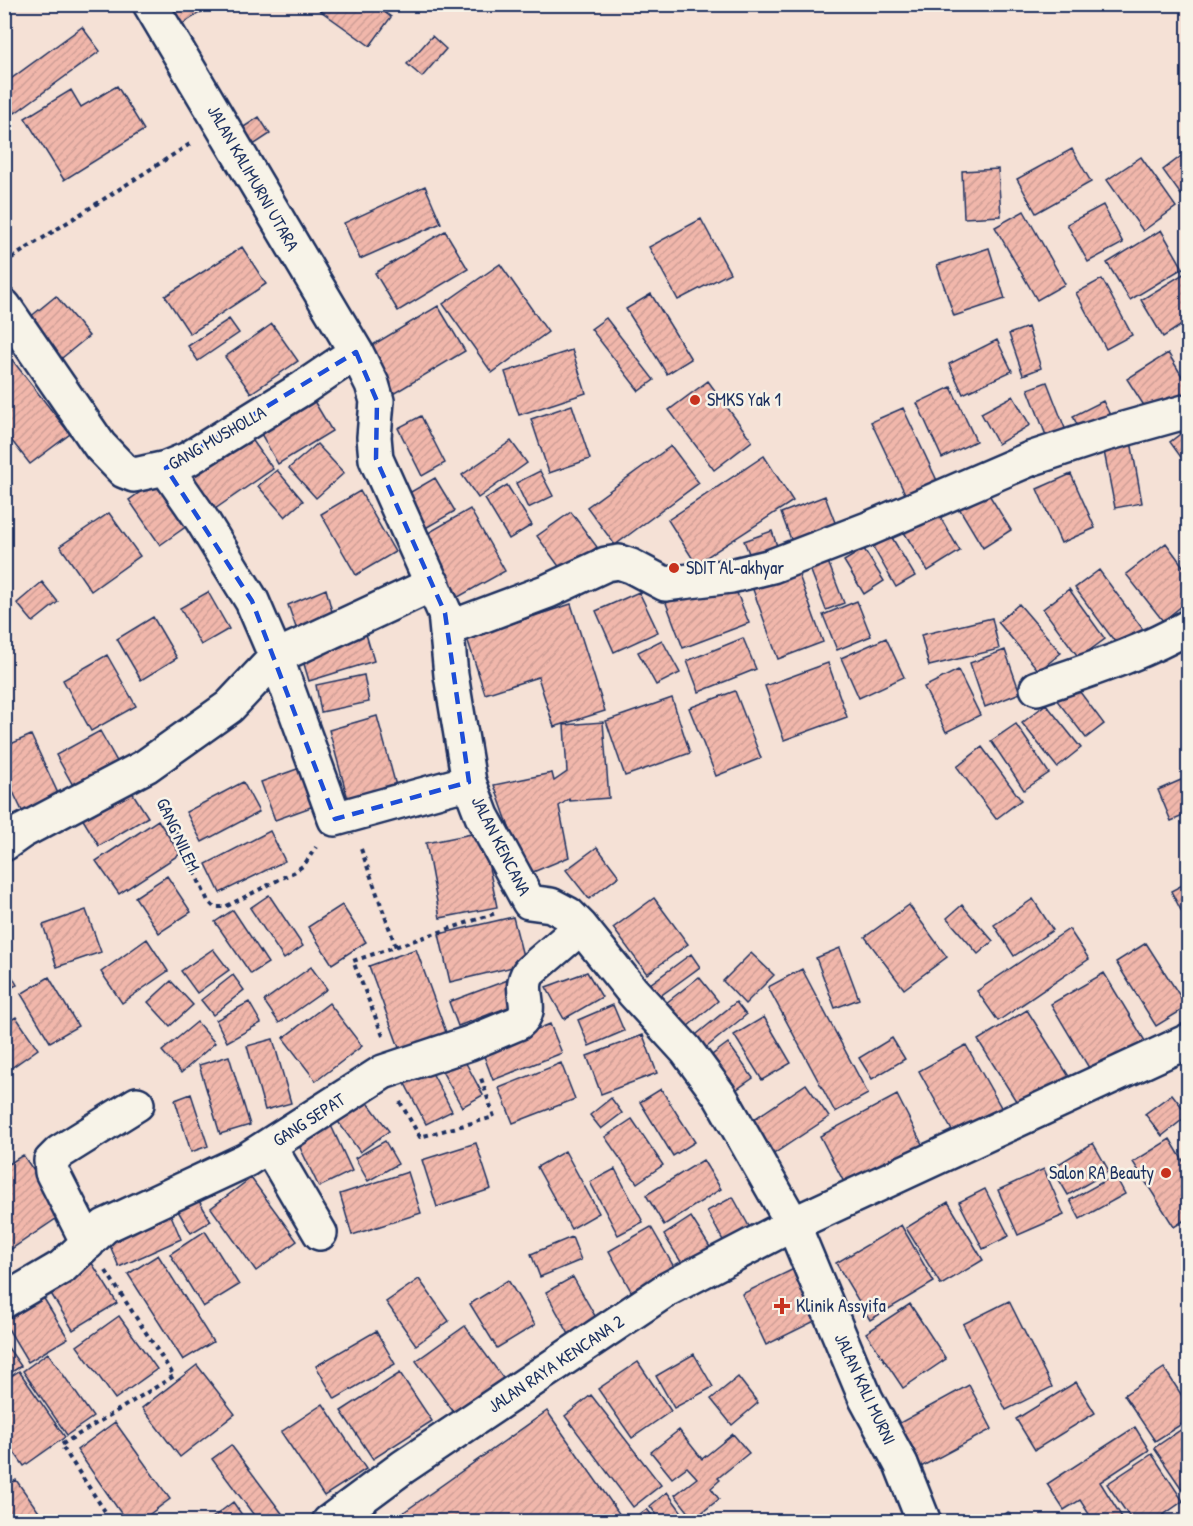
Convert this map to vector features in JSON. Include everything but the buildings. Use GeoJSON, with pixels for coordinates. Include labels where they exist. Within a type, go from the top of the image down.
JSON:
{"type":"FeatureCollection","features":[{"type":"Feature","properties":{"kind":"street","name":"JALAN KALIMURNI UTARA"},"geometry":{"type":"LineString","coordinates":[[150,4],[356,352]]}},
{"type":"Feature","properties":{"kind":"street","name":"GANG MUSHOLLA"},"geometry":{"type":"LineString","coordinates":[[4,306],[100,446],[124,471],[134,475],[166,468],[188,459],[303,388],[356,352]]}},
{"type":"Feature","properties":{"kind":"street","name":"JALAN KENCANA"},"geometry":{"type":"LineString","coordinates":[[356,352],[372,384],[377,401],[374,437],[376,459],[445,613],[451,675],[469,782],[482,816],[529,902],[551,905],[568,914],[703,1071],[720,1096],[793,1224]]}},
{"type":"Feature","properties":{"kind":"street"},"geometry":{"type":"LineString","coordinates":[[447,630],[548,591],[606,564],[619,561],[665,584],[731,576],[772,566],[868,529],[1030,459],[1106,434],[1188,411]]}},
{"type":"Feature","properties":{"kind":"street"},"geometry":{"type":"LineString","coordinates":[[166,468],[202,520],[252,601],[276,657],[335,819],[469,782]]}},
{"type":"Feature","properties":{"kind":"street"},"geometry":{"type":"LineString","coordinates":[[4,844],[21,832],[146,766],[229,707],[276,657],[433,584]]}},
{"type":"Feature","properties":{"kind":"street"},"geometry":{"type":"LineString","coordinates":[[1037,688],[1161,643],[1188,627]]}},
{"type":"Feature","properties":{"kind":"street","name":"GANG SEPAT"},"geometry":{"type":"LineString","coordinates":[[4,1301],[62,1267],[105,1226],[246,1160],[390,1070],[470,1043],[518,1023],[525,1018],[527,1010],[524,980],[529,972],[581,927]]}},
{"type":"Feature","properties":{"kind":"street","name":"JALAN RAYA KENCANA 2"},"geometry":{"type":"LineString","coordinates":[[329,1521],[403,1467],[666,1290],[793,1224],[1188,1041]]}},
{"type":"Feature","properties":{"kind":"street"},"geometry":{"type":"LineString","coordinates":[[88,1243],[52,1172],[51,1161],[60,1152],[137,1104]]}},
{"type":"Feature","properties":{"kind":"street"},"geometry":{"type":"LineString","coordinates":[[268,1146],[320,1233]]}},
{"type":"Feature","properties":{"kind":"street","name":"JALAN KALI MURNI"},"geometry":{"type":"LineString","coordinates":[[793,1224],[866,1399],[901,1464],[924,1521]]}},
{"type":"Feature","properties":{"kind":"path"},"geometry":{"type":"LineString","coordinates":[[4,262],[222,124]]}},
{"type":"Feature","properties":{"kind":"path","name":"GANG NILEM"},"geometry":{"type":"LineString","coordinates":[[146,766],[208,901],[214,907],[225,907],[304,865],[335,819]]}},
{"type":"Feature","properties":{"kind":"path"},"geometry":{"type":"LineString","coordinates":[[358,841],[396,946]]}},
{"type":"Feature","properties":{"kind":"path"},"geometry":{"type":"LineString","coordinates":[[470,1043],[494,1117],[420,1137],[390,1070],[352,961],[529,902]]}},
{"type":"Feature","properties":{"kind":"path"},"geometry":{"type":"LineString","coordinates":[[88,1243],[174,1376],[61,1445],[112,1521]]}},
{"type":"Feature","properties":{"kind":"highlighted area"},"geometry":{"type":"Polygon","coordinates":[[[356,352],[377,401],[376,459],[445,613],[469,782],[335,819],[252,601],[166,468],[356,352]]]}},
{"type":"Feature","properties":{"kind":"place","name":"SMKS Yak 1"},"geometry":{"type":"Point","coordinates":[695,400]}},
{"type":"Feature","properties":{"kind":"place","name":"SDIT Al-akhyar"},"geometry":{"type":"Point","coordinates":[674,568]}},
{"type":"Feature","properties":{"kind":"place","name":"Salon RA Beauty"},"geometry":{"type":"Point","coordinates":[1166,1173]}},
{"type":"Feature","properties":{"kind":"place","name":"Klinik Assyifa"},"geometry":{"type":"Point","coordinates":[782,1306]}}]}
